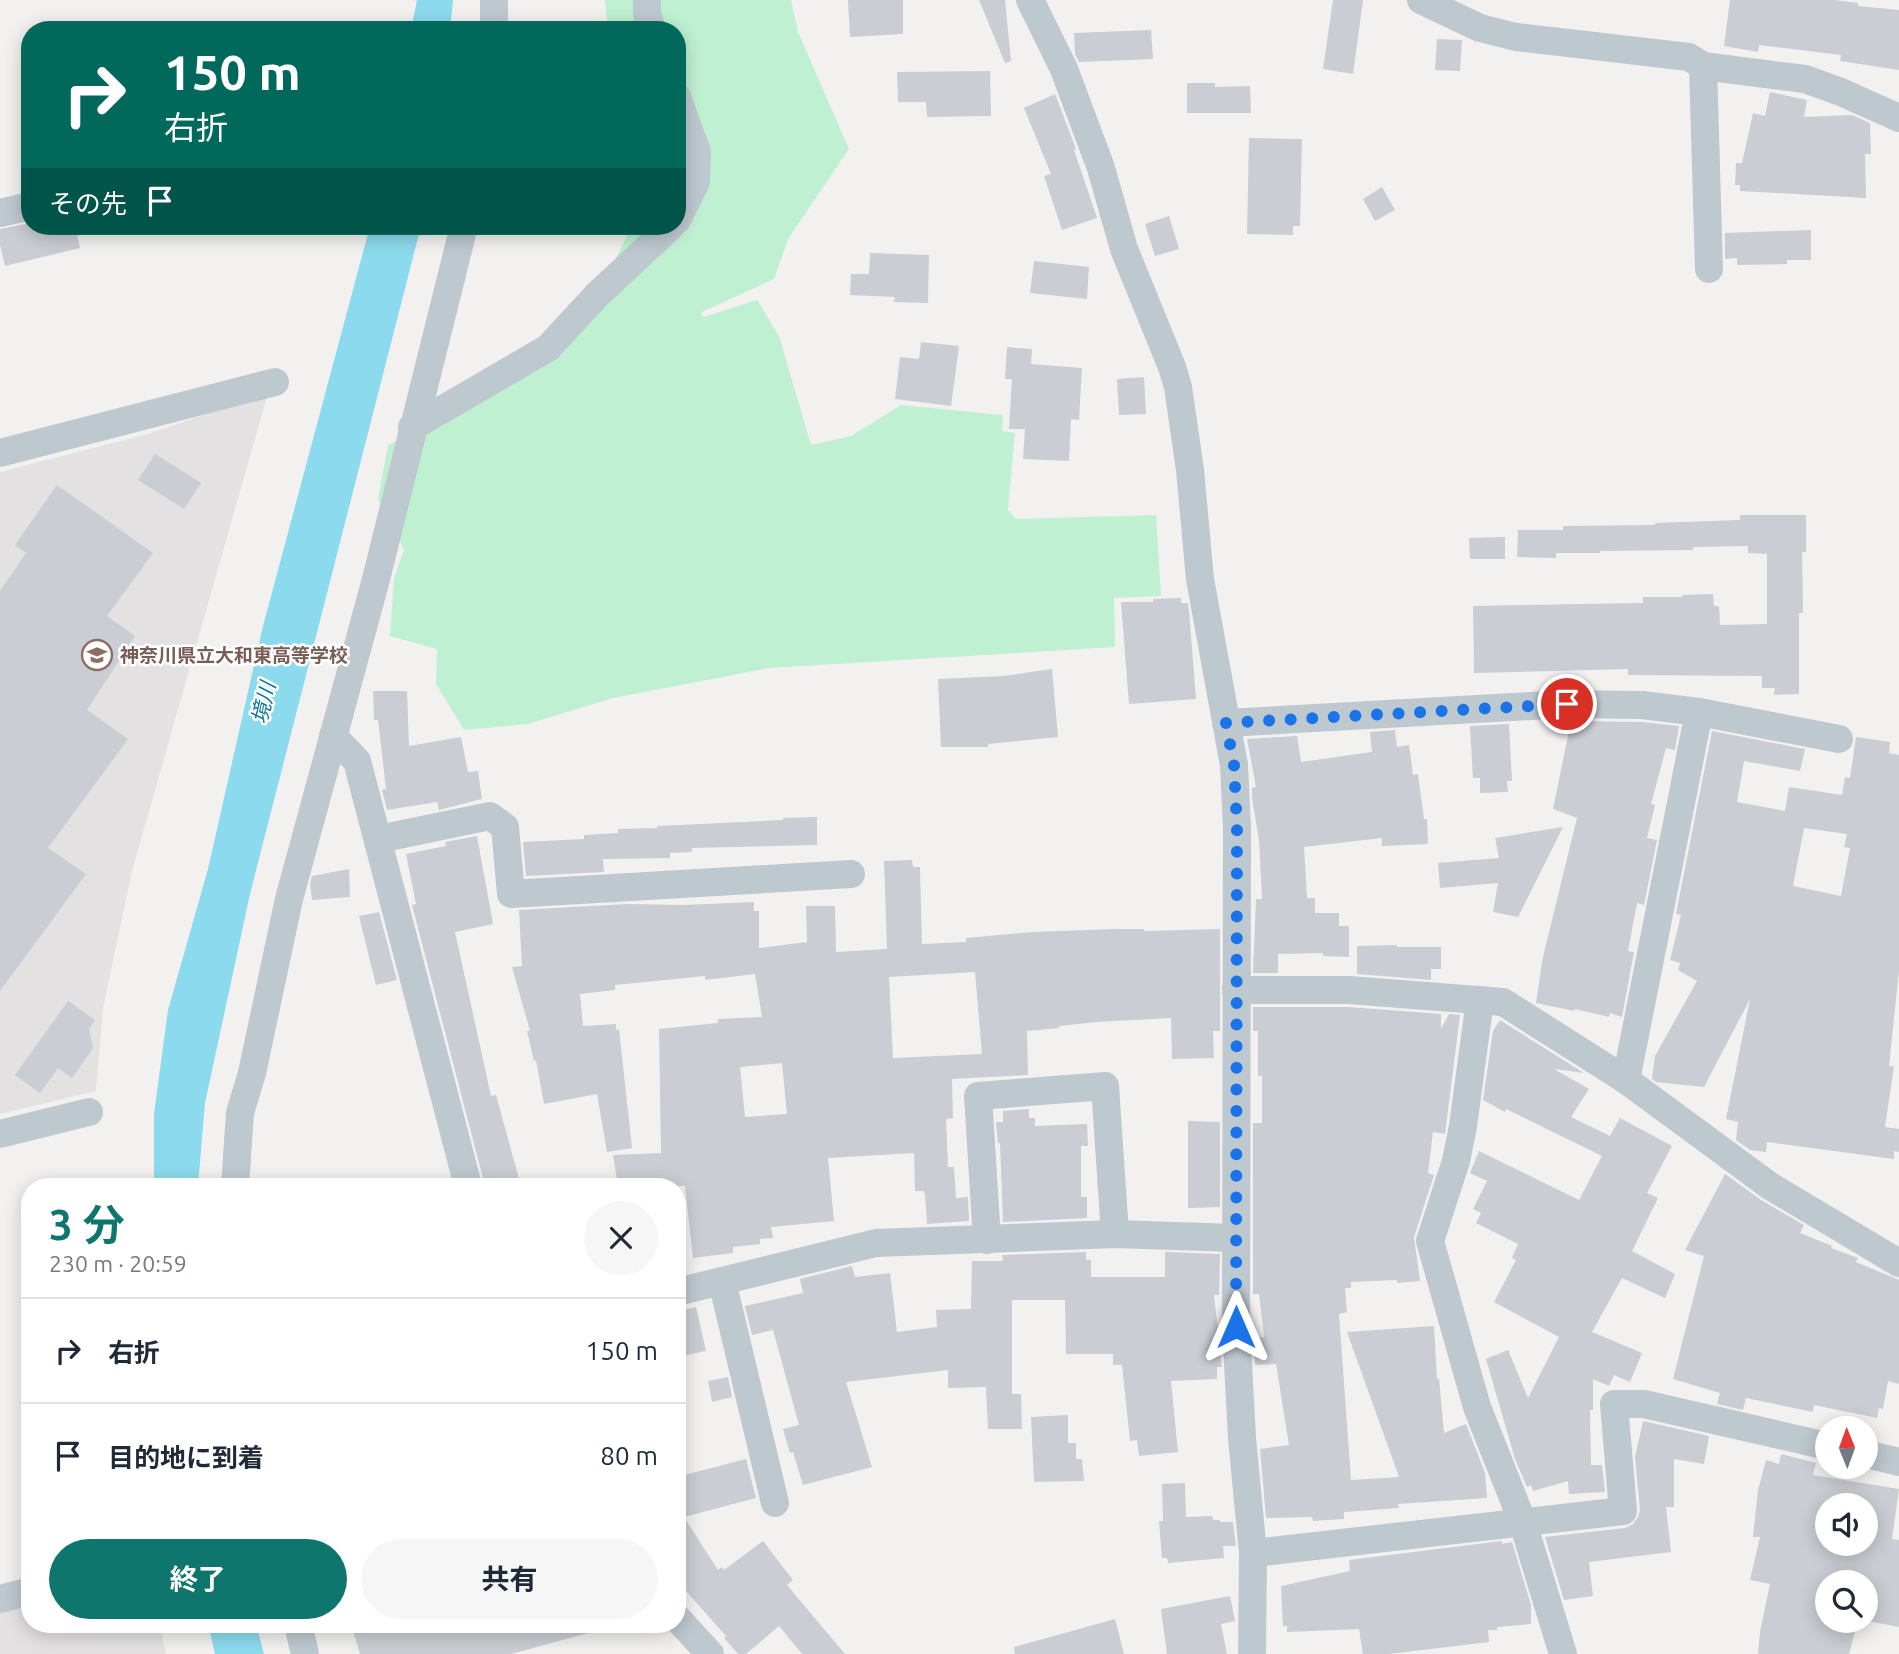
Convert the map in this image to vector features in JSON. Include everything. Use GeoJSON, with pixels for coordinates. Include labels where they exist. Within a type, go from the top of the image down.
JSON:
{"type":"FeatureCollection","features":[{"type":"Feature","properties":{"kind":"street"},"geometry":{"type":"LineString","coordinates":[[494,0],[494,21]]}},
{"type":"Feature","properties":{"kind":"street"},"geometry":{"type":"LineString","coordinates":[[647,0],[649,21]]}},
{"type":"Feature","properties":{"kind":"street"},"geometry":{"type":"LineString","coordinates":[[1030,0],[1064,69],[1101,168],[1124,249],[1178,387],[1190,470],[1200,579],[1234,765],[1237,828],[1236,1327],[1252,1553],[1252,1654]]}},
{"type":"Feature","properties":{"kind":"street"},"geometry":{"type":"LineString","coordinates":[[1421,0],[1480,28],[1516,37],[1689,57],[1703,66],[1805,79],[1899,118]]}},
{"type":"Feature","properties":{"kind":"street"},"geometry":{"type":"LineString","coordinates":[[1703,66],[1709,269]]}},
{"type":"Feature","properties":{"kind":"street"},"geometry":{"type":"LineString","coordinates":[[686,122],[697,152],[696,182],[686,202]]}},
{"type":"Feature","properties":{"kind":"street"},"geometry":{"type":"LineString","coordinates":[[0,213],[21,208]]}},
{"type":"Feature","properties":{"kind":"street"},"geometry":{"type":"LineString","coordinates":[[236,1178],[240,1113],[289,899],[374,583],[462,235]]}},
{"type":"Feature","properties":{"kind":"street"},"geometry":{"type":"LineString","coordinates":[[412,427],[548,348],[597,295],[661,235]]}},
{"type":"Feature","properties":{"kind":"street"},"geometry":{"type":"LineString","coordinates":[[0,453],[275,382]]}},
{"type":"Feature","properties":{"kind":"street"},"geometry":{"type":"LineString","coordinates":[[1226,723],[1567,704],[1642,705],[1699,712],[1839,739]]}},
{"type":"Feature","properties":{"kind":"street"},"geometry":{"type":"LineString","coordinates":[[1626,1080],[1699,712]]}},
{"type":"Feature","properties":{"kind":"street"},"geometry":{"type":"LineString","coordinates":[[333,736],[357,761],[466,1178]]}},
{"type":"Feature","properties":{"kind":"street"},"geometry":{"type":"LineString","coordinates":[[379,839],[490,816],[505,827],[511,894],[851,874]]}},
{"type":"Feature","properties":{"kind":"street"},"geometry":{"type":"LineString","coordinates":[[1236,990],[1349,990],[1503,1002],[1626,1080],[1770,1186],[1899,1263]]}},
{"type":"Feature","properties":{"kind":"street"},"geometry":{"type":"LineString","coordinates":[[1480,1000],[1463,1126],[1430,1241],[1477,1407],[1523,1523],[1563,1654]]}},
{"type":"Feature","properties":{"kind":"street"},"geometry":{"type":"LineString","coordinates":[[986,1240],[978,1096],[1105,1086],[1115,1234]]}},
{"type":"Feature","properties":{"kind":"street"},"geometry":{"type":"LineString","coordinates":[[0,1135],[89,1112]]}},
{"type":"Feature","properties":{"kind":"street"},"geometry":{"type":"LineString","coordinates":[[686,1290],[876,1243],[1115,1234],[1236,1238]]}},
{"type":"Feature","properties":{"kind":"street"},"geometry":{"type":"LineString","coordinates":[[722,1281],[775,1503]]}},
{"type":"Feature","properties":{"kind":"street"},"geometry":{"type":"LineString","coordinates":[[1252,1553],[1623,1511],[1615,1404],[1644,1404],[1815,1443]]}},
{"type":"Feature","properties":{"kind":"street"},"geometry":{"type":"LineString","coordinates":[[1878,1457],[1899,1462]]}},
{"type":"Feature","properties":{"kind":"street"},"geometry":{"type":"LineString","coordinates":[[0,1599],[21,1593]]}},
{"type":"Feature","properties":{"kind":"street"},"geometry":{"type":"LineString","coordinates":[[686,1628],[710,1654]]}},
{"type":"Feature","properties":{"kind":"street"},"geometry":{"type":"LineString","coordinates":[[300,1633],[305,1654]]}},
{"type":"Feature","properties":{"kind":"shaded area","name":"神奈川県立大和東高等学校"},"geometry":{"type":"Polygon","coordinates":[[[268,393],[132,871],[103,1008],[96,1091],[0,1114],[0,472],[148,434],[268,393]]]}},
{"type":"Feature","properties":{"kind":"shaded area"},"geometry":{"type":"Polygon","coordinates":[[[21,1604],[21,1633],[161,1633],[166,1654],[0,1654],[0,1610],[21,1604]]]}},
{"type":"Feature","properties":{"kind":"green space"},"geometry":{"type":"Polygon","coordinates":[[[605,0],[791,0],[798,32],[849,149],[788,239],[774,279],[700,313],[704,317],[757,300],[779,336],[811,445],[851,436],[901,405],[1003,415],[1002,431],[1015,433],[1008,510],[1016,519],[1156,515],[1161,596],[1114,598],[1115,647],[769,668],[613,698],[528,724],[464,730],[436,684],[437,649],[390,636],[394,578],[404,550],[378,499],[388,445],[486,399],[611,268],[628,235],[686,235],[686,21],[607,21],[605,0]]]}},
{"type":"Feature","properties":{"kind":"water"},"geometry":{"type":"Polygon","coordinates":[[[417,0],[453,0],[451,21],[413,21],[417,0]]]}},
{"type":"Feature","properties":{"kind":"water","name":"境川"},"geometry":{"type":"Polygon","coordinates":[[[368,235],[419,235],[250,894],[205,1103],[199,1178],[154,1178],[154,1114],[168,1010],[208,869],[262,630],[368,235]]]}},
{"type":"Feature","properties":{"kind":"water"},"geometry":{"type":"Polygon","coordinates":[[[210,1633],[258,1633],[264,1654],[215,1654],[210,1633]]]}},
{"type":"Feature","properties":{"kind":"building"},"geometry":{"type":"Polygon","coordinates":[[[848,0],[903,0],[903,34],[850,37],[848,0]]]}},
{"type":"Feature","properties":{"kind":"building"},"geometry":{"type":"Polygon","coordinates":[[[979,0],[1005,0],[1011,61],[1005,63],[979,0]]]}},
{"type":"Feature","properties":{"kind":"building"},"geometry":{"type":"Polygon","coordinates":[[[1333,0],[1363,0],[1353,74],[1323,69],[1333,0]]]}},
{"type":"Feature","properties":{"kind":"building"},"geometry":{"type":"Polygon","coordinates":[[[1730,0],[1834,0],[1858,3],[1858,6],[1899,10],[1899,70],[1840,61],[1841,55],[1759,45],[1758,52],[1724,46],[1730,0]]]}},
{"type":"Feature","properties":{"kind":"building"},"geometry":{"type":"Polygon","coordinates":[[[1151,30],[1153,59],[1079,62],[1075,54],[1074,33],[1151,30]]]}},
{"type":"Feature","properties":{"kind":"building"},"geometry":{"type":"Polygon","coordinates":[[[1437,39],[1462,40],[1460,71],[1435,70],[1437,39]]]}},
{"type":"Feature","properties":{"kind":"building"},"geometry":{"type":"Polygon","coordinates":[[[990,71],[991,116],[927,117],[926,102],[898,102],[897,72],[990,71]]]}},
{"type":"Feature","properties":{"kind":"building"},"geometry":{"type":"Polygon","coordinates":[[[1187,83],[1215,83],[1215,87],[1250,86],[1251,113],[1187,113],[1187,83]]]}},
{"type":"Feature","properties":{"kind":"building"},"geometry":{"type":"Polygon","coordinates":[[[1770,92],[1807,100],[1804,117],[1852,115],[1870,123],[1871,154],[1865,154],[1866,198],[1740,191],[1740,185],[1735,185],[1736,163],[1742,163],[1753,113],[1765,116],[1770,92]]]}},
{"type":"Feature","properties":{"kind":"building"},"geometry":{"type":"Polygon","coordinates":[[[1055,94],[1076,149],[1074,150],[1097,218],[1062,230],[1044,176],[1051,174],[1024,108],[1055,94]]]}},
{"type":"Feature","properties":{"kind":"building"},"geometry":{"type":"Polygon","coordinates":[[[1249,138],[1302,139],[1300,226],[1293,226],[1293,235],[1247,234],[1249,138]]]}},
{"type":"Feature","properties":{"kind":"building"},"geometry":{"type":"Polygon","coordinates":[[[1382,187],[1395,210],[1375,221],[1363,199],[1382,187]]]}},
{"type":"Feature","properties":{"kind":"building"},"geometry":{"type":"Polygon","coordinates":[[[1169,216],[1179,249],[1155,256],[1145,224],[1169,216]]]}},
{"type":"Feature","properties":{"kind":"building"},"geometry":{"type":"Polygon","coordinates":[[[21,225],[21,235],[77,235],[80,248],[5,266],[0,245],[0,229],[21,225]]]}},
{"type":"Feature","properties":{"kind":"building"},"geometry":{"type":"Polygon","coordinates":[[[1811,230],[1811,260],[1787,260],[1787,264],[1737,265],[1737,258],[1725,259],[1725,233],[1811,230]]]}},
{"type":"Feature","properties":{"kind":"building"},"geometry":{"type":"Polygon","coordinates":[[[870,253],[929,255],[928,303],[894,302],[895,297],[850,295],[851,274],[869,274],[870,253]]]}},
{"type":"Feature","properties":{"kind":"building"},"geometry":{"type":"Polygon","coordinates":[[[1034,261],[1089,267],[1087,299],[1030,293],[1034,261]]]}},
{"type":"Feature","properties":{"kind":"building"},"geometry":{"type":"Polygon","coordinates":[[[921,342],[959,346],[951,406],[895,399],[900,357],[919,359],[921,342]]]}},
{"type":"Feature","properties":{"kind":"building"},"geometry":{"type":"Polygon","coordinates":[[[1007,347],[1032,349],[1031,364],[1082,368],[1079,420],[1071,419],[1069,461],[1023,459],[1025,429],[1009,429],[1012,379],[1005,379],[1007,347]]]}},
{"type":"Feature","properties":{"kind":"building"},"geometry":{"type":"Polygon","coordinates":[[[1144,377],[1146,414],[1119,415],[1117,379],[1144,377]]]}},
{"type":"Feature","properties":{"kind":"building"},"geometry":{"type":"Polygon","coordinates":[[[155,454],[201,483],[184,509],[138,480],[155,454]]]}},
{"type":"Feature","properties":{"kind":"building"},"geometry":{"type":"Polygon","coordinates":[[[57,485],[153,553],[107,616],[135,636],[87,710],[128,739],[48,848],[86,874],[0,991],[0,591],[26,553],[15,545],[57,485]]]}},
{"type":"Feature","properties":{"kind":"building"},"geometry":{"type":"Polygon","coordinates":[[[1740,515],[1806,515],[1806,552],[1802,552],[1803,613],[1799,613],[1799,694],[1774,695],[1775,688],[1762,688],[1762,676],[1628,675],[1628,669],[1474,673],[1473,606],[1643,603],[1643,597],[1713,594],[1714,606],[1719,606],[1720,625],[1767,624],[1767,554],[1748,553],[1748,546],[1556,553],[1556,558],[1517,557],[1518,530],[1740,520],[1740,515]]]}},
{"type":"Feature","properties":{"kind":"building"},"geometry":{"type":"Polygon","coordinates":[[[1505,537],[1505,559],[1470,559],[1469,538],[1505,537]]]}},
{"type":"Feature","properties":{"kind":"building"},"geometry":{"type":"Polygon","coordinates":[[[1181,598],[1181,603],[1188,603],[1196,699],[1129,704],[1121,602],[1153,602],[1153,599],[1181,598]]]}},
{"type":"Feature","properties":{"kind":"building"},"geometry":{"type":"Polygon","coordinates":[[[1052,669],[1058,737],[988,744],[988,747],[941,747],[938,679],[1004,676],[1052,669]]]}},
{"type":"Feature","properties":{"kind":"building"},"geometry":{"type":"Polygon","coordinates":[[[373,691],[407,691],[409,746],[461,737],[468,772],[478,771],[482,799],[439,810],[437,802],[387,810],[382,790],[386,789],[378,720],[374,720],[373,691]]]}},
{"type":"Feature","properties":{"kind":"building"},"geometry":{"type":"Polygon","coordinates":[[[1571,721],[1641,722],[1679,726],[1675,750],[1666,748],[1651,804],[1655,805],[1647,838],[1657,840],[1644,905],[1637,903],[1628,951],[1634,952],[1622,1017],[1536,1003],[1543,957],[1577,818],[1553,809],[1571,721]]]}},
{"type":"Feature","properties":{"kind":"building"},"geometry":{"type":"Polygon","coordinates":[[[1509,724],[1512,781],[1507,781],[1508,792],[1480,793],[1480,778],[1473,778],[1470,726],[1509,724]]]}},
{"type":"Feature","properties":{"kind":"building"},"geometry":{"type":"Polygon","coordinates":[[[1395,730],[1397,747],[1409,745],[1413,775],[1418,774],[1424,819],[1427,819],[1428,844],[1382,846],[1382,838],[1304,847],[1307,898],[1315,898],[1315,913],[1339,913],[1339,926],[1349,926],[1349,957],[1323,956],[1323,953],[1278,954],[1278,973],[1253,973],[1256,899],[1262,899],[1259,840],[1252,798],[1252,788],[1256,787],[1247,739],[1297,736],[1301,762],[1372,752],[1370,732],[1395,730]]]}},
{"type":"Feature","properties":{"kind":"building"},"geometry":{"type":"Polygon","coordinates":[[[1712,731],[1805,749],[1800,771],[1744,761],[1737,802],[1785,811],[1789,787],[1842,795],[1845,777],[1850,778],[1856,737],[1890,742],[1889,753],[1899,755],[1899,970],[1889,1066],[1894,1066],[1885,1127],[1899,1129],[1899,1152],[1894,1151],[1894,1159],[1767,1142],[1766,1152],[1750,1150],[1736,1140],[1738,1122],[1726,1119],[1750,999],[1704,1087],[1656,1082],[1652,1079],[1655,1056],[1697,981],[1678,970],[1680,963],[1670,960],[1681,915],[1676,914],[1712,731]],[[1804,828],[1793,886],[1841,896],[1850,848],[1844,847],[1847,834],[1804,828]]]}},
{"type":"Feature","properties":{"kind":"building"},"geometry":{"type":"Polygon","coordinates":[[[817,817],[817,845],[692,848],[692,852],[670,853],[670,858],[603,859],[604,872],[526,876],[523,842],[584,839],[584,835],[618,833],[618,829],[817,817]]]}},
{"type":"Feature","properties":{"kind":"building"},"geometry":{"type":"Polygon","coordinates":[[[1563,827],[1518,917],[1493,912],[1498,883],[1440,888],[1438,863],[1499,858],[1495,838],[1563,827]]]}},
{"type":"Feature","properties":{"kind":"building"},"geometry":{"type":"Polygon","coordinates":[[[477,836],[493,924],[455,932],[491,1096],[496,1095],[519,1178],[483,1178],[412,905],[416,904],[406,854],[446,846],[445,842],[477,836]]]}},
{"type":"Feature","properties":{"kind":"building"},"geometry":{"type":"Polygon","coordinates":[[[912,860],[913,867],[920,867],[922,944],[966,942],[966,938],[1033,932],[1220,929],[1220,1031],[1213,1031],[1214,1058],[1172,1059],[1171,1018],[1097,1022],[1027,1031],[1028,1075],[952,1079],[953,1118],[946,1119],[948,1167],[954,1167],[956,1198],[968,1197],[969,1221],[927,1224],[924,1191],[915,1191],[914,1153],[828,1158],[834,1221],[771,1227],[773,1238],[760,1239],[760,1244],[733,1247],[733,1253],[693,1258],[686,1178],[617,1178],[613,1155],[661,1153],[659,1029],[718,1023],[718,1019],[762,1017],[755,974],[615,985],[615,990],[580,994],[583,1026],[616,1024],[616,1030],[619,1029],[632,1148],[607,1152],[597,1094],[544,1104],[536,1060],[534,1061],[527,1031],[530,1031],[512,967],[522,966],[519,910],[628,904],[754,902],[754,911],[759,911],[759,948],[807,942],[806,906],[835,906],[836,952],[887,949],[884,861],[912,860]],[[975,972],[889,977],[893,1058],[982,1054],[975,972]],[[782,1063],[740,1067],[745,1117],[787,1114],[782,1063]]]}},
{"type":"Feature","properties":{"kind":"building"},"geometry":{"type":"Polygon","coordinates":[[[349,869],[350,897],[312,900],[312,876],[349,869]]]}},
{"type":"Feature","properties":{"kind":"building"},"geometry":{"type":"Polygon","coordinates":[[[379,912],[397,980],[376,985],[359,916],[379,912]]]}},
{"type":"Feature","properties":{"kind":"building"},"geometry":{"type":"Polygon","coordinates":[[[1357,946],[1441,947],[1441,969],[1431,969],[1431,980],[1357,974],[1357,946]]]}},
{"type":"Feature","properties":{"kind":"building"},"geometry":{"type":"Polygon","coordinates":[[[68,1001],[95,1020],[89,1029],[93,1048],[72,1078],[58,1068],[40,1093],[15,1075],[68,1001]]]}},
{"type":"Feature","properties":{"kind":"building"},"geometry":{"type":"Polygon","coordinates":[[[1253,1007],[1348,1007],[1441,1014],[1441,1029],[1449,1014],[1460,1015],[1445,1134],[1433,1132],[1428,1173],[1434,1175],[1414,1237],[1420,1281],[1351,1282],[1351,1288],[1345,1288],[1347,1312],[1339,1314],[1351,1480],[1399,1477],[1347,1332],[1434,1326],[1444,1433],[1466,1424],[1485,1473],[1487,1498],[1398,1504],[1399,1508],[1344,1512],[1344,1519],[1313,1521],[1312,1517],[1266,1518],[1260,1449],[1289,1445],[1276,1364],[1255,1365],[1253,1338],[1264,1337],[1259,1294],[1253,1294],[1253,1123],[1262,1123],[1262,1076],[1258,1076],[1258,1031],[1253,1031],[1253,1007]]]}},
{"type":"Feature","properties":{"kind":"building"},"geometry":{"type":"Polygon","coordinates":[[[1500,1020],[1584,1073],[1554,1069],[1589,1089],[1571,1117],[1610,1136],[1620,1118],[1672,1146],[1647,1193],[1658,1198],[1632,1251],[1675,1274],[1665,1298],[1622,1278],[1592,1332],[1642,1353],[1630,1382],[1614,1375],[1609,1386],[1593,1379],[1593,1410],[1590,1410],[1591,1465],[1602,1465],[1605,1492],[1569,1494],[1568,1481],[1533,1491],[1531,1485],[1527,1487],[1515,1459],[1486,1359],[1508,1350],[1528,1398],[1559,1337],[1494,1302],[1516,1260],[1512,1258],[1518,1244],[1476,1223],[1481,1213],[1473,1209],[1487,1181],[1470,1173],[1479,1151],[1579,1200],[1602,1156],[1483,1100],[1493,1031],[1500,1020]]]}},
{"type":"Feature","properties":{"kind":"building"},"geometry":{"type":"Polygon","coordinates":[[[1029,1109],[1029,1118],[1035,1118],[1035,1126],[1087,1124],[1088,1146],[1081,1146],[1081,1197],[1087,1197],[1087,1218],[1003,1222],[1000,1143],[996,1122],[1003,1122],[1003,1111],[1029,1109]]]}},
{"type":"Feature","properties":{"kind":"building"},"geometry":{"type":"Polygon","coordinates":[[[1188,1121],[1220,1122],[1220,1207],[1188,1208],[1188,1121]]]}},
{"type":"Feature","properties":{"kind":"building"},"geometry":{"type":"Polygon","coordinates":[[[1725,1174],[1761,1200],[1804,1225],[1800,1233],[1858,1258],[1856,1262],[1899,1280],[1899,1384],[1888,1381],[1883,1409],[1879,1408],[1877,1416],[1814,1405],[1813,1412],[1746,1398],[1743,1410],[1717,1404],[1720,1393],[1673,1379],[1704,1256],[1685,1250],[1725,1174]]]}},
{"type":"Feature","properties":{"kind":"building"},"geometry":{"type":"Polygon","coordinates":[[[1086,1252],[1086,1260],[1091,1260],[1091,1277],[1165,1277],[1165,1252],[1220,1254],[1219,1295],[1214,1295],[1222,1367],[1217,1367],[1217,1379],[1171,1381],[1178,1452],[1139,1456],[1137,1440],[1130,1441],[1122,1365],[1113,1365],[1113,1354],[1066,1354],[1065,1300],[1012,1300],[1012,1394],[1021,1394],[1022,1429],[988,1429],[986,1387],[948,1388],[948,1370],[846,1382],[872,1467],[803,1485],[783,1429],[799,1425],[773,1330],[752,1335],[745,1306],[803,1293],[800,1279],[852,1266],[855,1277],[890,1273],[897,1332],[937,1327],[936,1310],[971,1309],[972,1261],[1003,1261],[1002,1255],[1086,1252]]]}},
{"type":"Feature","properties":{"kind":"building"},"geometry":{"type":"Polygon","coordinates":[[[696,1307],[706,1351],[686,1355],[686,1309],[696,1307]]]}},
{"type":"Feature","properties":{"kind":"building"},"geometry":{"type":"Polygon","coordinates":[[[728,1377],[732,1397],[712,1402],[708,1381],[728,1377]]]}},
{"type":"Feature","properties":{"kind":"building"},"geometry":{"type":"Polygon","coordinates":[[[1068,1415],[1068,1443],[1076,1443],[1076,1459],[1082,1459],[1084,1481],[1034,1482],[1031,1417],[1068,1415]]]}},
{"type":"Feature","properties":{"kind":"building"},"geometry":{"type":"Polygon","coordinates":[[[1643,1421],[1709,1436],[1704,1464],[1674,1459],[1674,1507],[1666,1507],[1671,1552],[1589,1562],[1593,1596],[1564,1600],[1545,1537],[1625,1528],[1633,1524],[1640,1510],[1635,1457],[1643,1421]]]}},
{"type":"Feature","properties":{"kind":"building"},"geometry":{"type":"Polygon","coordinates":[[[1781,1454],[1815,1463],[1815,1479],[1838,1479],[1899,1489],[1892,1539],[1899,1540],[1899,1627],[1878,1623],[1878,1570],[1815,1570],[1815,1633],[1855,1633],[1849,1654],[1758,1654],[1770,1584],[1750,1580],[1760,1537],[1753,1537],[1758,1490],[1766,1460],[1779,1464],[1781,1454]]]}},
{"type":"Feature","properties":{"kind":"building"},"geometry":{"type":"Polygon","coordinates":[[[746,1459],[756,1498],[686,1516],[686,1475],[746,1459]]]}},
{"type":"Feature","properties":{"kind":"building"},"geometry":{"type":"Polygon","coordinates":[[[1185,1483],[1186,1517],[1212,1516],[1213,1520],[1220,1522],[1233,1522],[1236,1546],[1223,1546],[1224,1558],[1168,1563],[1167,1558],[1162,1558],[1159,1521],[1163,1521],[1162,1484],[1185,1483]]]}},
{"type":"Feature","properties":{"kind":"building"},"geometry":{"type":"Polygon","coordinates":[[[686,1520],[718,1570],[722,1567],[724,1570],[763,1541],[793,1580],[787,1585],[845,1654],[802,1654],[779,1626],[746,1654],[738,1654],[724,1638],[726,1636],[686,1591],[686,1520]]]}},
{"type":"Feature","properties":{"kind":"building"},"geometry":{"type":"Polygon","coordinates":[[[1502,1541],[1502,1544],[1512,1542],[1531,1605],[1531,1624],[1488,1630],[1489,1642],[1389,1654],[1363,1654],[1359,1629],[1287,1632],[1287,1626],[1283,1626],[1281,1586],[1350,1571],[1349,1560],[1502,1541]]]}},
{"type":"Feature","properties":{"kind":"building"},"geometry":{"type":"Polygon","coordinates":[[[1230,1596],[1235,1621],[1221,1624],[1227,1654],[1167,1654],[1161,1609],[1230,1596]]]}},
{"type":"Feature","properties":{"kind":"building"},"geometry":{"type":"Polygon","coordinates":[[[1115,1619],[1124,1654],[1015,1654],[1014,1647],[1115,1619]]]}},
{"type":"Feature","properties":{"kind":"building"},"geometry":{"type":"Polygon","coordinates":[[[354,1633],[589,1633],[511,1654],[360,1654],[354,1633]]]}},
{"type":"Feature","properties":{"kind":"place","name":"神奈川県立大和東高等学校"},"geometry":{"type":"Point","coordinates":[97,655]}},
{"type":"Feature","properties":{"kind":"route"},"geometry":{"type":"LineString","coordinates":[[1236,1327],[1237,828],[1234,765],[1226,723],[1567,704]]}}]}
